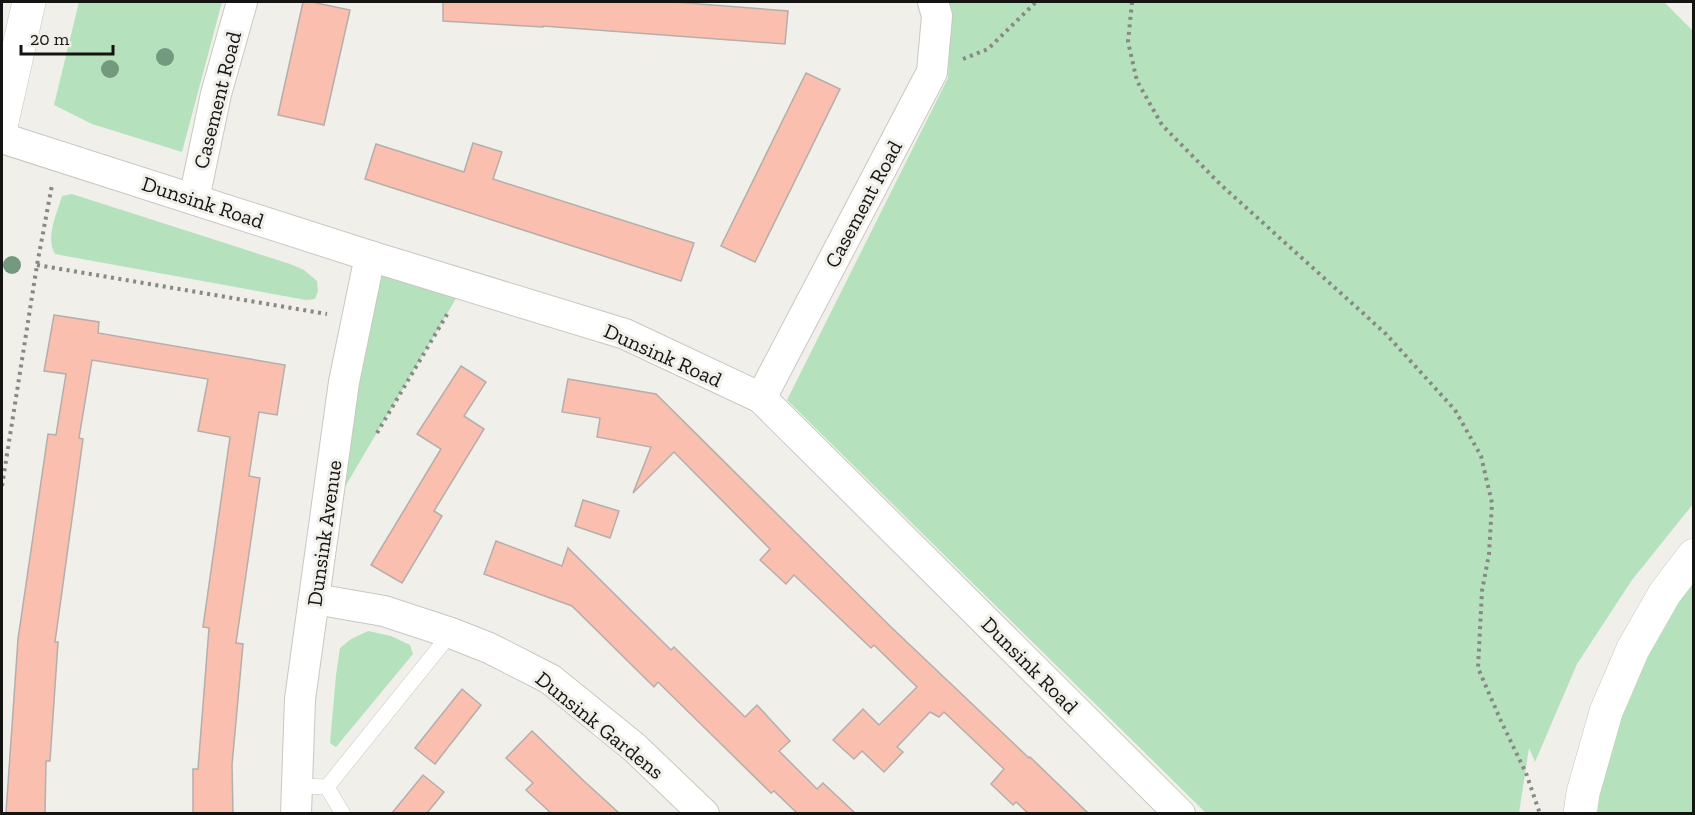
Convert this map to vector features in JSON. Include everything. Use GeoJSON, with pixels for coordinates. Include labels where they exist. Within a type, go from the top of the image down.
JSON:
{"type":"FeatureCollection","features":[{"type":"Feature","properties":{"kind":"street"},"geometry":{"type":"LineString","coordinates":[[2,122],[28,2]]}},
{"type":"Feature","properties":{"kind":"street","name":"Casement Road"},"geometry":{"type":"LineString","coordinates":[[194,199],[216,94],[242,2]]}},
{"type":"Feature","properties":{"kind":"street","name":"Casement Road"},"geometry":{"type":"LineString","coordinates":[[761,398],[932,72],[937,16],[933,2]]}},
{"type":"Feature","properties":{"kind":"street","name":"Dunsink Road"},"geometry":{"type":"LineString","coordinates":[[2,138],[370,256],[625,334],[761,398],[1180,813]]}},
{"type":"Feature","properties":{"kind":"street","name":"Dunsink Avenue"},"geometry":{"type":"LineString","coordinates":[[296,800],[300,699],[344,382],[370,256]]}},
{"type":"Feature","properties":{"kind":"street"},"geometry":{"type":"LineString","coordinates":[[1580,813],[1583,793],[1606,712],[1629,660],[1665,593],[1694,555]]}},
{"type":"Feature","properties":{"kind":"street","name":"Dunsink Gardens"},"geometry":{"type":"LineString","coordinates":[[315,599],[384,611],[451,633],[489,648],[550,679],[635,748],[704,813]]}},
{"type":"Feature","properties":{"kind":"lane"},"geometry":{"type":"LineString","coordinates":[[296,800],[327,787],[451,633]]}},
{"type":"Feature","properties":{"kind":"lane"},"geometry":{"type":"LineString","coordinates":[[327,787],[343,813]]}},
{"type":"Feature","properties":{"kind":"path"},"geometry":{"type":"LineString","coordinates":[[932,72],[988,48],[1036,2]]}},
{"type":"Feature","properties":{"kind":"path"},"geometry":{"type":"LineString","coordinates":[[1132,2],[1128,42],[1137,81],[1162,124],[1220,184],[1386,334],[1455,410],[1481,456],[1492,503],[1489,554],[1482,591],[1478,668],[1500,721],[1526,773],[1540,813]]}},
{"type":"Feature","properties":{"kind":"path"},"geometry":{"type":"LineString","coordinates":[[2,486],[37,265],[58,155]]}},
{"type":"Feature","properties":{"kind":"path"},"geometry":{"type":"LineString","coordinates":[[37,265],[357,319]]}},
{"type":"Feature","properties":{"kind":"path"},"geometry":{"type":"LineString","coordinates":[[376,434],[464,285]]}},
{"type":"Feature","properties":{"kind":"green space"},"geometry":{"type":"Polygon","coordinates":[[[79,2],[222,2],[182,152],[92,124],[54,105],[79,2]]]}},
{"type":"Feature","properties":{"kind":"green space"},"geometry":{"type":"Polygon","coordinates":[[[946,2],[1664,2],[1693,31],[1693,504],[1632,580],[1577,664],[1535,762],[1529,748],[1519,813],[1206,813],[787,400],[948,78],[951,20],[946,2]]]}},
{"type":"Feature","properties":{"kind":"green space"},"geometry":{"type":"Polygon","coordinates":[[[72,194],[304,270],[317,281],[318,291],[315,299],[306,300],[55,254],[51,241],[55,218],[62,196],[72,194]]]}},
{"type":"Feature","properties":{"kind":"green space"},"geometry":{"type":"Polygon","coordinates":[[[370,256],[464,285],[326,519],[370,256]]]}},
{"type":"Feature","properties":{"kind":"green space"},"geometry":{"type":"Polygon","coordinates":[[[1693,556],[1693,813],[1580,814],[1587,779],[1693,556]]]}},
{"type":"Feature","properties":{"kind":"green space"},"geometry":{"type":"Polygon","coordinates":[[[368,631],[391,636],[410,645],[413,654],[336,747],[330,743],[340,648],[351,639],[368,631]]]}},
{"type":"Feature","properties":{"kind":"building"},"geometry":{"type":"Polygon","coordinates":[[[303,2],[350,10],[324,125],[278,115],[303,2]]]}},
{"type":"Feature","properties":{"kind":"building"},"geometry":{"type":"Polygon","coordinates":[[[443,2],[674,2],[788,11],[785,44],[443,21],[443,2]]]}},
{"type":"Feature","properties":{"kind":"building"},"geometry":{"type":"Polygon","coordinates":[[[806,73],[840,89],[755,262],[721,246],[806,73]]]}},
{"type":"Feature","properties":{"kind":"building"},"geometry":{"type":"Polygon","coordinates":[[[473,143],[502,152],[493,179],[694,243],[681,281],[365,179],[376,144],[464,172],[473,143]]]}},
{"type":"Feature","properties":{"kind":"building"},"geometry":{"type":"Polygon","coordinates":[[[54,315],[99,322],[98,333],[285,365],[277,415],[259,412],[249,476],[260,478],[236,643],[243,644],[232,765],[233,813],[193,813],[193,769],[198,769],[209,628],[203,627],[230,437],[198,431],[208,379],[92,360],[79,438],[83,439],[55,642],[58,642],[50,761],[46,761],[45,813],[6,813],[18,639],[48,434],[56,435],[66,374],[44,371],[54,315]]]}},
{"type":"Feature","properties":{"kind":"building"},"geometry":{"type":"Polygon","coordinates":[[[461,366],[486,382],[464,416],[484,429],[434,511],[442,516],[402,583],[371,565],[441,449],[417,434],[461,366]]]}},
{"type":"Feature","properties":{"kind":"building"},"geometry":{"type":"Polygon","coordinates":[[[568,379],[656,394],[891,627],[1088,813],[1028,813],[1016,802],[1013,805],[991,784],[1004,769],[944,712],[939,717],[930,712],[897,747],[903,752],[884,772],[862,751],[854,759],[833,740],[863,709],[879,725],[917,687],[874,645],[871,648],[794,575],[786,584],[760,560],[770,549],[674,452],[633,493],[651,447],[597,437],[600,418],[562,412],[568,379]]]}},
{"type":"Feature","properties":{"kind":"building"},"geometry":{"type":"Polygon","coordinates":[[[583,500],[619,511],[610,538],[575,526],[583,500]]]}},
{"type":"Feature","properties":{"kind":"building"},"geometry":{"type":"Polygon","coordinates":[[[496,541],[562,566],[568,548],[671,650],[674,647],[745,717],[757,705],[790,741],[779,751],[817,789],[823,783],[855,813],[794,813],[796,812],[774,791],[771,793],[658,682],[654,687],[572,606],[484,574],[496,541]]]}},
{"type":"Feature","properties":{"kind":"building"},"geometry":{"type":"Polygon","coordinates":[[[462,689],[481,705],[435,764],[415,748],[462,689]]]}},
{"type":"Feature","properties":{"kind":"building"},"geometry":{"type":"Polygon","coordinates":[[[532,731],[619,813],[551,813],[526,790],[533,783],[506,758],[532,731]]]}},
{"type":"Feature","properties":{"kind":"building"},"geometry":{"type":"Polygon","coordinates":[[[423,775],[444,792],[427,813],[392,813],[423,775]]]}}]}
